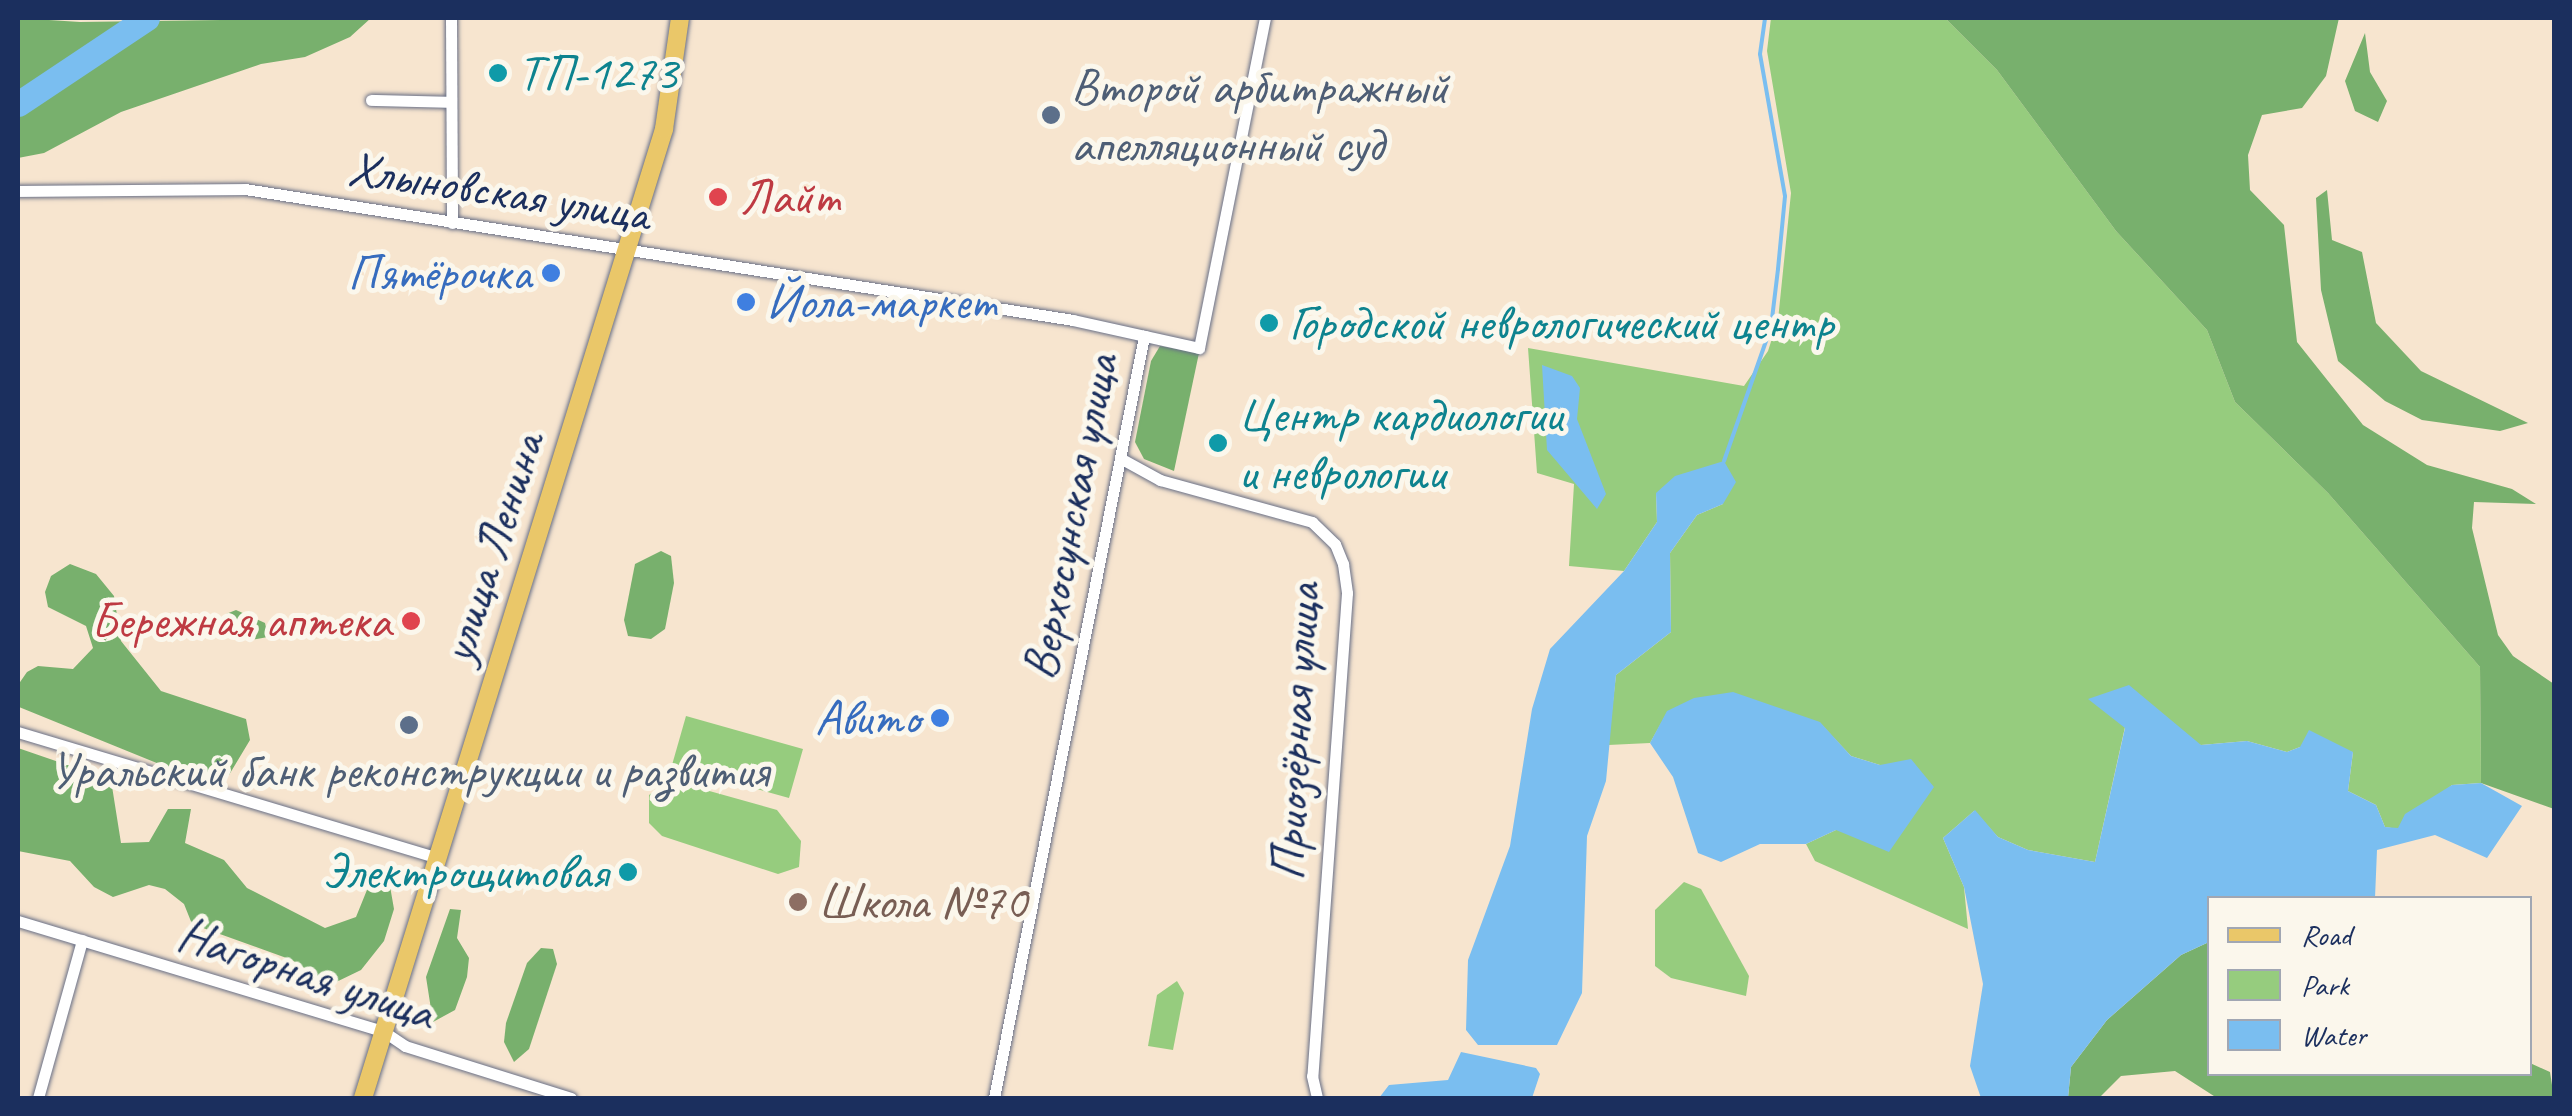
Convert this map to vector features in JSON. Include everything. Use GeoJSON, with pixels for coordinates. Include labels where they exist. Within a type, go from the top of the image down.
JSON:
{"type":"FeatureCollection","features":[{"type":"Feature","properties":{"kind":"main road","name":"улица Ленина"},"geometry":{"type":"LineString","coordinates":[[363,1098],[664,129],[680,18]]}},
{"type":"Feature","properties":{"kind":"street"},"geometry":{"type":"LineString","coordinates":[[451,18],[452,223]]}},
{"type":"Feature","properties":{"kind":"street","name":"Верхосунская улица"},"geometry":{"type":"LineString","coordinates":[[994,1098],[1144,336],[1198,348],[1265,18]]}},
{"type":"Feature","properties":{"kind":"street"},"geometry":{"type":"LineString","coordinates":[[371,100],[452,102]]}},
{"type":"Feature","properties":{"kind":"street","name":"Хлыновская улица"},"geometry":{"type":"LineString","coordinates":[[18,191],[245,189],[1144,336]]}},
{"type":"Feature","properties":{"kind":"street","name":"Приозёрная улица"},"geometry":{"type":"LineString","coordinates":[[1120,458],[1160,480],[1312,522],[1335,544],[1343,564],[1348,593],[1312,1076],[1318,1098]]}},
{"type":"Feature","properties":{"kind":"street"},"geometry":{"type":"LineString","coordinates":[[18,732],[435,857]]}},
{"type":"Feature","properties":{"kind":"street","name":"Нагорная улица"},"geometry":{"type":"LineString","coordinates":[[18,920],[383,1031],[405,1046],[572,1098]]}},
{"type":"Feature","properties":{"kind":"street"},"geometry":{"type":"LineString","coordinates":[[38,1098],[82,940]]}},
{"type":"Feature","properties":{"kind":"green space"},"geometry":{"type":"Polygon","coordinates":[[[18,18],[80,22],[371,18],[350,37],[305,57],[261,64],[121,112],[44,153],[18,158],[18,18]]]}},
{"type":"Feature","properties":{"kind":"green space"},"geometry":{"type":"Polygon","coordinates":[[[1771,18],[1945,18],[1997,70],[2116,231],[2207,330],[2235,402],[2328,493],[2480,667],[2481,783],[2452,785],[2398,829],[2385,827],[2376,805],[2348,791],[2353,752],[2300,747],[2287,752],[2247,741],[2201,745],[2125,727],[2095,862],[2028,850],[1998,837],[1974,811],[1943,838],[1964,887],[1968,929],[1815,861],[1806,844],[1836,830],[1880,765],[1851,756],[1819,722],[1668,711],[1650,743],[1608,745],[1616,675],[1671,632],[1670,553],[1697,515],[1723,504],[1656,493],[1657,522],[1624,571],[1569,566],[1574,484],[1537,473],[1528,348],[1744,386],[1768,351],[1778,320],[1791,193],[1767,51],[1771,18]]]}},
{"type":"Feature","properties":{"kind":"green space"},"geometry":{"type":"Polygon","coordinates":[[[1945,18],[2339,18],[2326,76],[2302,108],[2262,115],[2248,155],[2250,190],[2284,225],[2297,342],[2363,425],[2427,465],[2512,489],[2536,504],[2474,502],[2472,528],[2498,635],[2513,656],[2554,684],[2554,809],[2481,783],[2480,667],[2328,493],[2235,402],[2207,330],[2116,231],[1997,70],[1945,18]]]}},
{"type":"Feature","properties":{"kind":"green space"},"geometry":{"type":"Polygon","coordinates":[[[2365,33],[2370,72],[2387,101],[2378,122],[2355,111],[2345,81],[2365,33]]]}},
{"type":"Feature","properties":{"kind":"green space"},"geometry":{"type":"Polygon","coordinates":[[[2327,190],[2332,240],[2362,252],[2376,323],[2421,371],[2528,423],[2500,431],[2422,420],[2385,401],[2338,361],[2321,290],[2316,198],[2327,190]]]}},
{"type":"Feature","properties":{"kind":"green space"},"geometry":{"type":"Polygon","coordinates":[[[1160,346],[1199,353],[1174,471],[1144,459],[1135,442],[1151,361],[1160,346]]]}},
{"type":"Feature","properties":{"kind":"green space"},"geometry":{"type":"Polygon","coordinates":[[[661,551],[671,556],[674,583],[665,629],[651,639],[628,636],[624,620],[635,564],[661,551]]]}},
{"type":"Feature","properties":{"kind":"green space"},"geometry":{"type":"Polygon","coordinates":[[[70,564],[96,574],[114,596],[121,641],[161,691],[246,719],[250,740],[229,775],[169,768],[19,707],[18,685],[27,672],[38,666],[73,669],[93,648],[86,626],[48,607],[45,592],[51,576],[70,564]]]}},
{"type":"Feature","properties":{"kind":"green space"},"geometry":{"type":"Polygon","coordinates":[[[236,610],[265,623],[268,637],[251,640],[222,628],[226,614],[236,610]]]}},
{"type":"Feature","properties":{"kind":"green space"},"geometry":{"type":"Polygon","coordinates":[[[686,716],[803,749],[789,798],[672,765],[686,716]]]}},
{"type":"Feature","properties":{"kind":"green space"},"geometry":{"type":"Polygon","coordinates":[[[18,748],[111,780],[121,843],[149,842],[168,809],[191,809],[185,843],[224,860],[247,888],[325,928],[356,917],[371,880],[387,869],[394,909],[384,941],[361,970],[330,985],[292,960],[192,924],[184,904],[165,889],[149,885],[113,897],[94,887],[70,861],[18,851],[18,748]]]}},
{"type":"Feature","properties":{"kind":"green space"},"geometry":{"type":"Polygon","coordinates":[[[670,780],[777,810],[801,841],[799,867],[778,874],[662,836],[649,823],[649,795],[670,780]]]}},
{"type":"Feature","properties":{"kind":"green space"},"geometry":{"type":"Polygon","coordinates":[[[1684,882],[1701,889],[1749,976],[1746,996],[1671,978],[1655,966],[1655,910],[1684,882]]]}},
{"type":"Feature","properties":{"kind":"green space"},"geometry":{"type":"Polygon","coordinates":[[[450,909],[461,910],[457,938],[469,958],[467,977],[455,1010],[433,1022],[426,977],[450,909]]]}},
{"type":"Feature","properties":{"kind":"green space"},"geometry":{"type":"Polygon","coordinates":[[[2207,943],[2207,1076],[2532,1076],[2532,1064],[2550,1072],[2554,1098],[2217,1098],[2175,1071],[2121,1076],[2099,1098],[2068,1098],[2071,1067],[2107,1020],[2181,955],[2207,943]]]}},
{"type":"Feature","properties":{"kind":"green space"},"geometry":{"type":"Polygon","coordinates":[[[541,948],[553,949],[557,964],[529,1049],[514,1062],[504,1042],[506,1023],[527,963],[541,948]]]}},
{"type":"Feature","properties":{"kind":"green space"},"geometry":{"type":"Polygon","coordinates":[[[1177,981],[1184,993],[1173,1050],[1148,1046],[1157,995],[1177,981]]]}},
{"type":"Feature","properties":{"kind":"water"},"geometry":{"type":"Polygon","coordinates":[[[1542,365],[1572,376],[1580,388],[1577,419],[1606,494],[1597,509],[1547,450],[1542,365]]]}},
{"type":"Feature","properties":{"kind":"water"},"geometry":{"type":"Polygon","coordinates":[[[1724,461],[1736,482],[1723,504],[1697,515],[1670,553],[1671,632],[1616,675],[1606,781],[1587,836],[1582,993],[1557,1045],[1478,1045],[1466,1030],[1468,960],[1510,846],[1532,709],[1550,649],[1624,571],[1657,522],[1656,493],[1675,476],[1724,461]]]}},
{"type":"Feature","properties":{"kind":"water"},"geometry":{"type":"Polygon","coordinates":[[[2129,685],[2201,745],[2247,741],[2287,752],[2300,747],[2309,730],[2353,752],[2348,791],[2376,805],[2385,827],[2398,828],[2405,814],[2452,785],[2481,783],[2522,806],[2487,858],[2435,835],[2377,850],[2375,896],[2207,896],[2207,943],[2181,955],[2107,1020],[2071,1067],[2068,1098],[1981,1098],[1970,1066],[1983,984],[1964,887],[1943,838],[1975,810],[1998,837],[2028,850],[2095,862],[2125,728],[2088,699],[2129,685]]]}},
{"type":"Feature","properties":{"kind":"water"},"geometry":{"type":"Polygon","coordinates":[[[1733,692],[1820,722],[1851,756],[1880,765],[1911,759],[1934,787],[1889,852],[1836,830],[1806,844],[1760,844],[1721,862],[1698,853],[1673,777],[1650,743],[1667,711],[1694,698],[1733,692]]]}},
{"type":"Feature","properties":{"kind":"water"},"geometry":{"type":"Polygon","coordinates":[[[1461,1052],[1536,1068],[1540,1074],[1532,1098],[1379,1098],[1389,1085],[1448,1080],[1461,1052]]]}},
{"type":"Feature","properties":{"kind":"waterway"},"geometry":{"type":"LineString","coordinates":[[18,104],[147,18]]}},
{"type":"Feature","properties":{"kind":"waterway"},"geometry":{"type":"LineString","coordinates":[[1724,461],[1771,327],[1785,196],[1760,54],[1765,18]]}},
{"type":"Feature","properties":{"kind":"place","name":"ТП-1273"},"geometry":{"type":"Point","coordinates":[498,73]}},
{"type":"Feature","properties":{"kind":"place","name":"Второй арбитражный апелляционный суд"},"geometry":{"type":"Point","coordinates":[1051,115]}},
{"type":"Feature","properties":{"kind":"place","name":"Лайт"},"geometry":{"type":"Point","coordinates":[718,197]}},
{"type":"Feature","properties":{"kind":"place","name":"Пятёрочка"},"geometry":{"type":"Point","coordinates":[551,273]}},
{"type":"Feature","properties":{"kind":"place","name":"Йола-маркет"},"geometry":{"type":"Point","coordinates":[746,302]}},
{"type":"Feature","properties":{"kind":"place","name":"Городской неврологический центр"},"geometry":{"type":"Point","coordinates":[1269,323]}},
{"type":"Feature","properties":{"kind":"place","name":"Центр кардиологии и неврологии"},"geometry":{"type":"Point","coordinates":[1218,443]}},
{"type":"Feature","properties":{"kind":"place","name":"Бережная аптека"},"geometry":{"type":"Point","coordinates":[411,621]}},
{"type":"Feature","properties":{"kind":"place","name":"Авито"},"geometry":{"type":"Point","coordinates":[940,718]}},
{"type":"Feature","properties":{"kind":"place","name":"Уральский банк реконструкции и развития"},"geometry":{"type":"Point","coordinates":[409,725]}},
{"type":"Feature","properties":{"kind":"place","name":"Электрощитовая"},"geometry":{"type":"Point","coordinates":[628,872]}},
{"type":"Feature","properties":{"kind":"place","name":"Школа №70"},"geometry":{"type":"Point","coordinates":[798,902]}}]}
